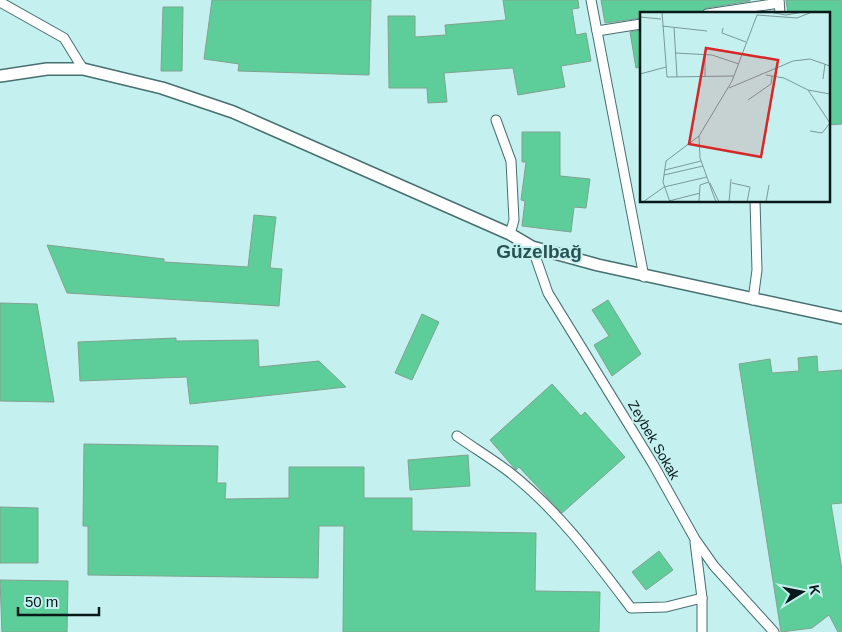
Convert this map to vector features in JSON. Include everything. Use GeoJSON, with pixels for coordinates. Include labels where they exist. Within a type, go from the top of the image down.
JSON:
{"type":"FeatureCollection","features":[{"type":"Feature","properties":{"kind":"street"},"geometry":{"type":"LineString","coordinates":[[590,0],[644,277]]}},
{"type":"Feature","properties":{"kind":"street"},"geometry":{"type":"LineString","coordinates":[[718,12],[779,1]]}},
{"type":"Feature","properties":{"kind":"street"},"geometry":{"type":"LineString","coordinates":[[0,2],[64,38],[83,69]]}},
{"type":"Feature","properties":{"kind":"street"},"geometry":{"type":"LineString","coordinates":[[596,31],[640,24]]}},
{"type":"Feature","properties":{"kind":"street"},"geometry":{"type":"LineString","coordinates":[[0,76],[46,69],[83,69],[162,88],[233,112],[510,234],[532,247],[644,277],[842,318]]}},
{"type":"Feature","properties":{"kind":"street"},"geometry":{"type":"LineString","coordinates":[[496,120],[510,161],[514,220],[510,234]]}},
{"type":"Feature","properties":{"kind":"street"},"geometry":{"type":"LineString","coordinates":[[753,300],[757,270],[755,202]]}},
{"type":"Feature","properties":{"kind":"street","name":"Zeybek Sokak"},"geometry":{"type":"LineString","coordinates":[[532,247],[548,292],[653,464],[695,539],[714,566],[774,632]]}},
{"type":"Feature","properties":{"kind":"street"},"geometry":{"type":"LineString","coordinates":[[457,436],[508,471],[545,504],[588,549],[631,608],[666,607],[702,598]]}},
{"type":"Feature","properties":{"kind":"street"},"geometry":{"type":"LineString","coordinates":[[695,539],[702,598],[702,632]]}},
{"type":"Feature","properties":{"kind":"building"},"geometry":{"type":"Polygon","coordinates":[[[212,0],[371,0],[369,75],[238,71],[239,64],[204,59],[212,0]]]}},
{"type":"Feature","properties":{"kind":"building"},"geometry":{"type":"Polygon","coordinates":[[[503,0],[578,0],[579,8],[572,9],[576,35],[586,33],[591,61],[561,66],[565,87],[518,95],[513,68],[444,73],[447,102],[428,103],[427,88],[389,88],[388,16],[415,16],[415,37],[446,35],[445,25],[506,20],[503,0]]]}},
{"type":"Feature","properties":{"kind":"building"},"geometry":{"type":"Polygon","coordinates":[[[601,0],[750,0],[706,8],[702,12],[640,12],[640,18],[605,23],[601,0]]]}},
{"type":"Feature","properties":{"kind":"building"},"geometry":{"type":"Polygon","coordinates":[[[786,0],[842,0],[842,124],[830,125],[830,12],[788,12],[786,0]]]}},
{"type":"Feature","properties":{"kind":"building"},"geometry":{"type":"Polygon","coordinates":[[[163,7],[183,7],[182,71],[161,71],[163,7]]]}},
{"type":"Feature","properties":{"kind":"building"},"geometry":{"type":"Polygon","coordinates":[[[640,30],[640,67],[636,68],[630,32],[640,30]]]}},
{"type":"Feature","properties":{"kind":"building"},"geometry":{"type":"Polygon","coordinates":[[[522,132],[560,132],[560,176],[590,179],[586,208],[574,207],[571,232],[522,226],[525,201],[521,200],[526,162],[522,162],[522,132]]]}},
{"type":"Feature","properties":{"kind":"building"},"geometry":{"type":"Polygon","coordinates":[[[254,215],[276,217],[270,268],[282,269],[279,306],[67,293],[47,245],[164,259],[164,262],[248,267],[254,215]]]}},
{"type":"Feature","properties":{"kind":"building"},"geometry":{"type":"Polygon","coordinates":[[[608,300],[641,354],[612,376],[594,345],[609,336],[592,310],[608,300]]]}},
{"type":"Feature","properties":{"kind":"building"},"geometry":{"type":"Polygon","coordinates":[[[0,303],[37,304],[54,402],[0,401],[0,303]]]}},
{"type":"Feature","properties":{"kind":"building"},"geometry":{"type":"Polygon","coordinates":[[[422,314],[439,322],[412,380],[395,373],[422,314]]]}},
{"type":"Feature","properties":{"kind":"building"},"geometry":{"type":"Polygon","coordinates":[[[176,338],[176,341],[258,340],[259,367],[319,361],[346,387],[190,404],[187,377],[80,381],[78,342],[176,338]]]}},
{"type":"Feature","properties":{"kind":"building"},"geometry":{"type":"Polygon","coordinates":[[[817,356],[818,372],[842,370],[842,503],[831,504],[842,570],[842,632],[838,632],[829,615],[812,628],[781,632],[739,364],[770,359],[772,373],[799,371],[798,358],[817,356]]]}},
{"type":"Feature","properties":{"kind":"building"},"geometry":{"type":"Polygon","coordinates":[[[552,384],[581,416],[585,412],[625,457],[562,513],[519,467],[516,470],[490,440],[552,384]]]}},
{"type":"Feature","properties":{"kind":"building"},"geometry":{"type":"Polygon","coordinates":[[[84,444],[218,446],[217,483],[226,483],[225,499],[289,498],[289,467],[364,467],[364,498],[412,498],[412,531],[536,533],[535,591],[600,592],[599,632],[343,632],[344,526],[319,526],[318,578],[88,575],[88,526],[83,526],[84,444]]]}},
{"type":"Feature","properties":{"kind":"building"},"geometry":{"type":"Polygon","coordinates":[[[468,455],[470,486],[410,490],[408,460],[468,455]]]}},
{"type":"Feature","properties":{"kind":"building"},"geometry":{"type":"Polygon","coordinates":[[[0,507],[38,508],[38,563],[0,563],[0,507]]]}},
{"type":"Feature","properties":{"kind":"building"},"geometry":{"type":"Polygon","coordinates":[[[659,551],[673,570],[646,590],[632,572],[659,551]]]}},
{"type":"Feature","properties":{"kind":"building"},"geometry":{"type":"Polygon","coordinates":[[[0,580],[68,581],[67,632],[2,632],[0,580]]]}},
{"type":"Feature","properties":{"kind":"district","name":"Güzelbağ"},"geometry":{"type":"Point","coordinates":[539,251]}}]}
